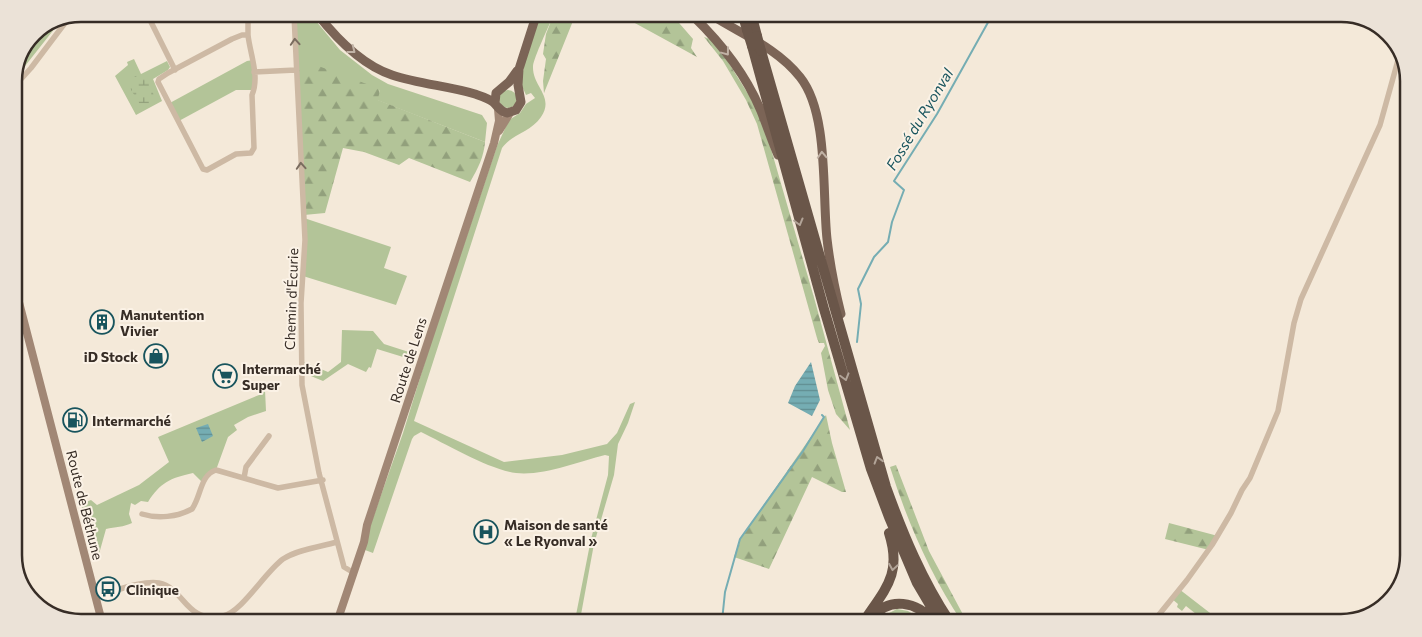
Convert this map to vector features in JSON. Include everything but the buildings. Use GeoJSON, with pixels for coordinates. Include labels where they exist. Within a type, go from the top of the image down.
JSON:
{"type":"FeatureCollection","features":[{"type":"Feature","properties":{"kind":"highway"},"geometry":{"type":"LineString","coordinates":[[745,23],[824,309],[871,469],[913,575],[935,614]]}},
{"type":"Feature","properties":{"kind":"highway"},"geometry":{"type":"LineString","coordinates":[[754,23],[846,349],[896,515],[922,573],[945,614]]}},
{"type":"Feature","properties":{"kind":"highway"},"geometry":{"type":"LineString","coordinates":[[869,614],[886,588],[894,565],[892,544],[873,486],[871,469]]}},
{"type":"Feature","properties":{"kind":"highway"},"geometry":{"type":"LineString","coordinates":[[876,614],[887,606],[900,603],[919,609],[925,614]]}},
{"type":"Feature","properties":{"kind":"main road"},"geometry":{"type":"LineString","coordinates":[[326,23],[348,47],[376,68],[393,75],[476,94],[504,112],[510,113]]}},
{"type":"Feature","properties":{"kind":"main road"},"geometry":{"type":"LineString","coordinates":[[518,91],[518,69],[534,23]]}},
{"type":"Feature","properties":{"kind":"main road"},"geometry":{"type":"LineString","coordinates":[[700,23],[713,36],[739,70],[760,109],[787,174]]}},
{"type":"Feature","properties":{"kind":"main road"},"geometry":{"type":"LineString","coordinates":[[723,23],[751,37],[788,65],[800,78],[814,102],[821,142],[829,256],[844,327],[846,349]]}},
{"type":"Feature","properties":{"kind":"main road"},"geometry":{"type":"LineString","coordinates":[[496,106],[496,93],[504,87],[518,69]]}},
{"type":"Feature","properties":{"kind":"main road"},"geometry":{"type":"LineString","coordinates":[[496,135],[510,113],[518,108],[521,102],[521,95],[518,91],[512,87],[504,87]]}},
{"type":"Feature","properties":{"kind":"main road","name":"Route de Lens"},"geometry":{"type":"LineString","coordinates":[[339,614],[351,572],[364,542],[367,525],[404,418],[496,135],[496,106]]}},
{"type":"Feature","properties":{"kind":"main road","name":"Route de Béthune"},"geometry":{"type":"LineString","coordinates":[[23,317],[100,614]]}},
{"type":"Feature","properties":{"kind":"main road"},"geometry":{"type":"LineString","coordinates":[[336,614],[351,572]]}},
{"type":"Feature","properties":{"kind":"street"},"geometry":{"type":"LineString","coordinates":[[152,23],[175,70]]}},
{"type":"Feature","properties":{"kind":"street"},"geometry":{"type":"LineString","coordinates":[[248,23],[254,72],[254,90],[252,95],[254,148],[251,153],[236,154],[208,170],[203,169],[158,82],[159,79],[232,39],[242,34],[248,34]]}},
{"type":"Feature","properties":{"kind":"street","name":"Chemin d'Écurie"},"geometry":{"type":"LineString","coordinates":[[294,23],[305,240],[301,303],[302,385],[311,437],[337,542],[344,567],[351,572]]}},
{"type":"Feature","properties":{"kind":"street"},"geometry":{"type":"LineString","coordinates":[[23,77],[63,26]]}},
{"type":"Feature","properties":{"kind":"street"},"geometry":{"type":"LineString","coordinates":[[1160,614],[1188,580],[1212,545],[1232,513],[1242,490],[1250,478],[1278,411],[1294,323],[1307,283],[1380,126],[1397,65]]}},
{"type":"Feature","properties":{"kind":"street"},"geometry":{"type":"LineString","coordinates":[[254,72],[296,70]]}},
{"type":"Feature","properties":{"kind":"street"},"geometry":{"type":"LineString","coordinates":[[244,478],[246,468],[269,436]]}},
{"type":"Feature","properties":{"kind":"street"},"geometry":{"type":"LineString","coordinates":[[142,514],[158,518],[181,514],[192,509],[196,504],[203,483],[212,472],[221,470],[278,488],[322,480]]}},
{"type":"Feature","properties":{"kind":"street"},"geometry":{"type":"LineString","coordinates":[[227,614],[234,611],[268,573],[283,560],[295,553],[337,542]]}},
{"type":"Feature","properties":{"kind":"street"},"geometry":{"type":"LineString","coordinates":[[96,596],[148,583],[159,583],[170,589],[198,614]]}},
{"type":"Feature","properties":{"kind":"green space"},"geometry":{"type":"Polygon","coordinates":[[[294,23],[318,23],[340,50],[372,75],[388,84],[482,115],[487,123],[485,142],[377,100],[380,90],[296,64],[294,23]]]}},
{"type":"Feature","properties":{"kind":"green space"},"geometry":{"type":"Polygon","coordinates":[[[538,23],[550,23],[533,66],[536,80],[546,103],[545,110],[537,122],[511,139],[502,148],[414,421],[504,462],[562,455],[607,444],[617,433],[630,404],[635,402],[618,444],[614,475],[594,544],[581,614],[576,614],[591,539],[608,475],[609,456],[605,455],[549,470],[516,473],[481,462],[421,432],[412,439],[373,553],[365,550],[369,529],[403,433],[432,339],[497,146],[509,120],[520,113],[526,104],[535,98],[531,93],[526,95],[521,84],[525,59],[538,23]]]}},
{"type":"Feature","properties":{"kind":"green space"},"geometry":{"type":"Polygon","coordinates":[[[550,23],[572,23],[544,93],[543,81],[546,59],[543,54],[546,34],[550,23]]]}},
{"type":"Feature","properties":{"kind":"green space"},"geometry":{"type":"Polygon","coordinates":[[[635,23],[679,23],[693,39],[691,48],[697,57],[635,23]]]}},
{"type":"Feature","properties":{"kind":"green space"},"geometry":{"type":"Polygon","coordinates":[[[54,30],[25,66],[35,46],[43,37],[54,30]]]}},
{"type":"Feature","properties":{"kind":"green space"},"geometry":{"type":"Polygon","coordinates":[[[704,37],[710,39],[725,57],[755,105],[771,149],[850,430],[836,414],[828,390],[821,353],[825,346],[824,343],[819,343],[817,338],[757,124],[746,100],[723,61],[704,37]]]}},
{"type":"Feature","properties":{"kind":"green space"},"geometry":{"type":"Polygon","coordinates":[[[134,59],[141,74],[167,61],[170,67],[153,79],[162,101],[136,115],[115,76],[128,65],[127,62],[134,59]]]}},
{"type":"Feature","properties":{"kind":"green space"},"geometry":{"type":"Polygon","coordinates":[[[253,60],[254,90],[236,90],[177,122],[168,104],[247,61],[253,60]]]}},
{"type":"Feature","properties":{"kind":"green space"},"geometry":{"type":"Polygon","coordinates":[[[296,64],[313,64],[380,89],[378,100],[485,142],[480,162],[470,182],[409,158],[399,165],[364,152],[343,148],[325,213],[304,215],[296,64]]]}},
{"type":"Feature","properties":{"kind":"green space"},"geometry":{"type":"Polygon","coordinates":[[[138,75],[144,76],[152,87],[154,98],[147,107],[142,108],[128,81],[138,75]]]}},
{"type":"Feature","properties":{"kind":"green space"},"geometry":{"type":"Polygon","coordinates":[[[508,90],[514,93],[517,99],[514,105],[508,108],[502,105],[499,99],[502,93],[508,90]]]}},
{"type":"Feature","properties":{"kind":"green space"},"geometry":{"type":"Polygon","coordinates":[[[304,218],[391,247],[384,268],[407,276],[396,305],[303,276],[304,218]]]}},
{"type":"Feature","properties":{"kind":"green space"},"geometry":{"type":"Polygon","coordinates":[[[342,330],[373,331],[384,344],[415,354],[413,360],[377,349],[371,368],[369,367],[366,372],[348,364],[323,381],[306,374],[304,362],[328,372],[341,362],[342,330]]]}},
{"type":"Feature","properties":{"kind":"green space"},"geometry":{"type":"Polygon","coordinates":[[[265,390],[266,411],[248,417],[234,425],[237,430],[228,437],[216,470],[203,483],[193,473],[185,475],[166,482],[148,502],[141,501],[135,505],[131,503],[129,514],[132,523],[106,529],[99,554],[94,555],[92,551],[97,538],[89,535],[81,504],[91,500],[97,505],[139,485],[169,462],[158,437],[259,395],[259,393],[265,390]]]}},
{"type":"Feature","properties":{"kind":"green space"},"geometry":{"type":"Polygon","coordinates":[[[826,415],[846,492],[842,492],[812,477],[769,569],[734,557],[740,539],[826,415]]]}},
{"type":"Feature","properties":{"kind":"green space"},"geometry":{"type":"Polygon","coordinates":[[[896,465],[929,551],[963,614],[957,614],[950,604],[920,547],[890,467],[896,465]]]}},
{"type":"Feature","properties":{"kind":"green space"},"geometry":{"type":"Polygon","coordinates":[[[1169,523],[1218,536],[1209,550],[1165,539],[1169,523]]]}},
{"type":"Feature","properties":{"kind":"green space"},"geometry":{"type":"Polygon","coordinates":[[[1179,589],[1211,614],[1196,614],[1186,606],[1182,611],[1172,599],[1179,589]]]}},
{"type":"Feature","properties":{"kind":"green space"},"geometry":{"type":"Polygon","coordinates":[[[897,609],[913,614],[887,614],[897,609]]]}},
{"type":"Feature","properties":{"kind":"water"},"geometry":{"type":"Polygon","coordinates":[[[811,362],[820,400],[812,416],[788,403],[795,386],[811,362]]]}},
{"type":"Feature","properties":{"kind":"water"},"geometry":{"type":"Polygon","coordinates":[[[208,424],[213,436],[202,442],[196,428],[208,424]]]}},
{"type":"Feature","properties":{"kind":"waterway","name":"Fossé du Ryonval"},"geometry":{"type":"LineString","coordinates":[[857,342],[861,304],[858,289],[874,257],[888,242],[892,222],[904,190],[894,181],[937,114],[988,23]]}},
{"type":"Feature","properties":{"kind":"waterway","name":"Fossé du Ryonval"},"geometry":{"type":"LineString","coordinates":[[723,614],[725,592],[740,539],[803,451],[824,417],[822,415]]}},
{"type":"Feature","properties":{"kind":"place","name":"Manutention Vivier"},"geometry":{"type":"Point","coordinates":[102,322]}},
{"type":"Feature","properties":{"kind":"place","name":"iD Stock"},"geometry":{"type":"Point","coordinates":[156,356]}},
{"type":"Feature","properties":{"kind":"place","name":"Intermarché Super"},"geometry":{"type":"Point","coordinates":[225,376]}},
{"type":"Feature","properties":{"kind":"place","name":"Intermarché"},"geometry":{"type":"Point","coordinates":[75,420]}},
{"type":"Feature","properties":{"kind":"place","name":"Maison de santé « Le Ryonval »"},"geometry":{"type":"Point","coordinates":[486,532]}},
{"type":"Feature","properties":{"kind":"place","name":"Clinique"},"geometry":{"type":"Point","coordinates":[108,589]}}]}
